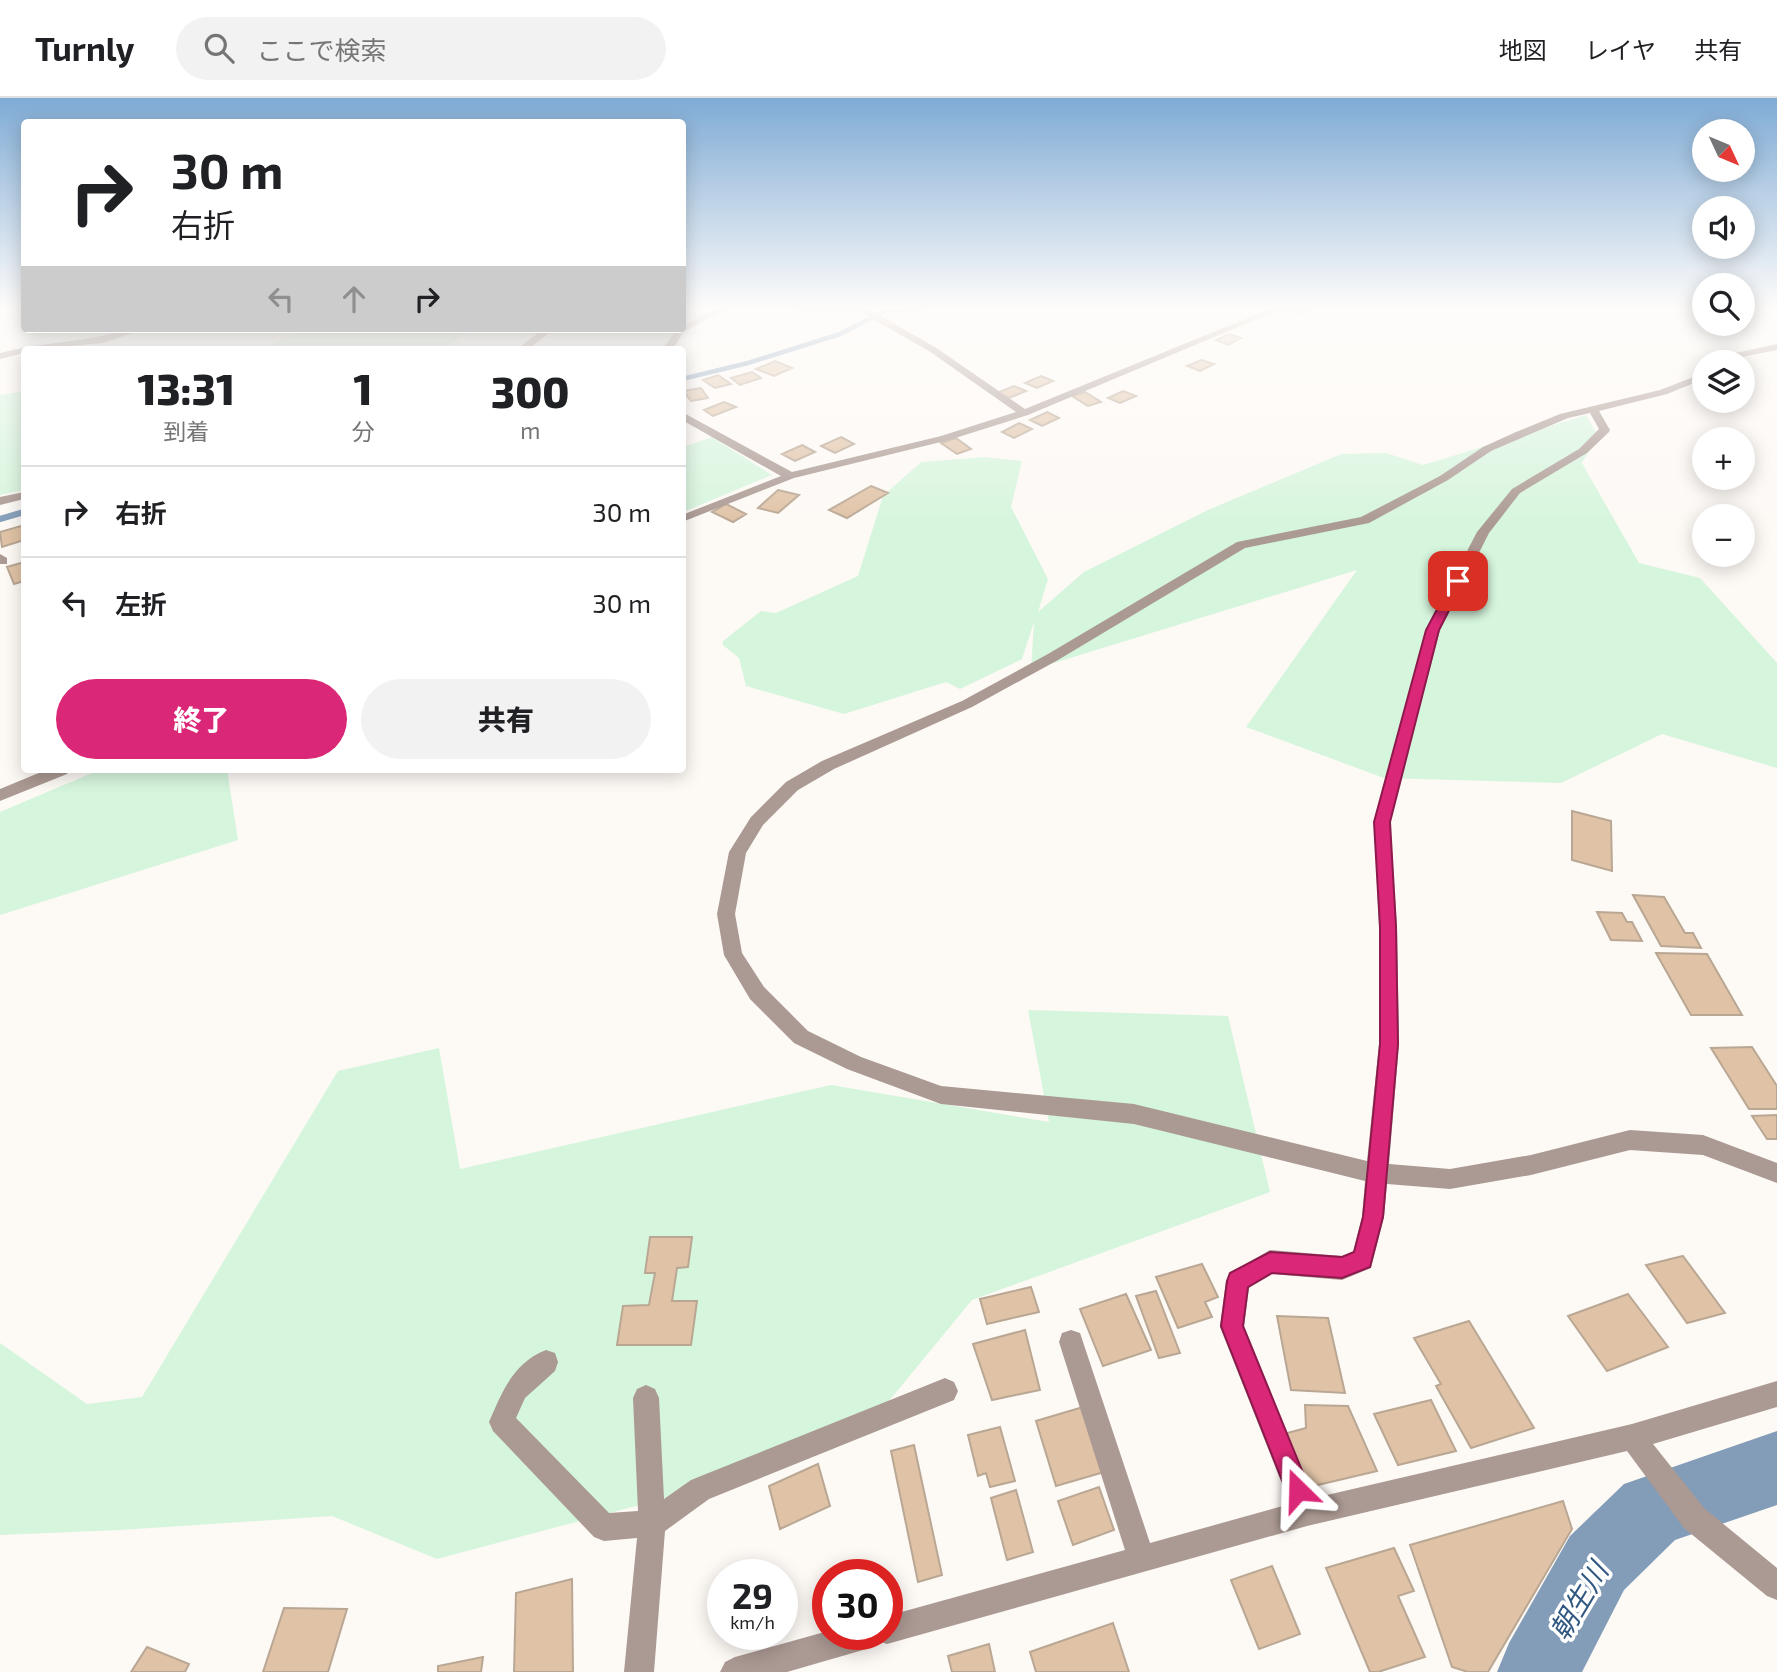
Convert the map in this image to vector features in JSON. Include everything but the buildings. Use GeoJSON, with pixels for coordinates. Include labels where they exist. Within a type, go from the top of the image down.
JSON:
{"type":"FeatureCollection","features":[{"type":"Feature","properties":{"kind":"street"},"geometry":{"type":"LineString","coordinates":[[976,379],[1024,413]]}},
{"type":"Feature","properties":{"kind":"street"},"geometry":{"type":"LineString","coordinates":[[686,517],[790,476],[945,438],[1024,413],[1105,379]]}},
{"type":"Feature","properties":{"kind":"street"},"geometry":{"type":"LineString","coordinates":[[1692,381],[1663,392],[1564,416],[1488,449],[1444,478],[1365,520],[1241,545],[1053,657],[977,698],[828,765],[792,786],[757,821],[738,852],[726,914],[733,955],[757,993],[801,1037],[855,1063],[941,1095],[1135,1114],[1376,1173],[1450,1179],[1531,1165],[1630,1140],[1703,1145],[1777,1173]]}},
{"type":"Feature","properties":{"kind":"street"},"geometry":{"type":"LineString","coordinates":[[1307,1513],[1232,1326],[1238,1281],[1270,1262],[1342,1268],[1363,1260],[1373,1217],[1389,1044],[1388,927],[1382,822],[1433,630],[1483,532],[1516,491],[1583,451],[1605,430],[1599,416],[1591,409]]}},
{"type":"Feature","properties":{"kind":"street"},"geometry":{"type":"LineString","coordinates":[[686,417],[790,476]]}},
{"type":"Feature","properties":{"kind":"street"},"geometry":{"type":"LineString","coordinates":[[0,501],[21,497]]}},
{"type":"Feature","properties":{"kind":"street"},"geometry":{"type":"LineString","coordinates":[[0,507],[21,497]]}},
{"type":"Feature","properties":{"kind":"street"},"geometry":{"type":"LineString","coordinates":[[0,795],[54,773]]}},
{"type":"Feature","properties":{"kind":"street"},"geometry":{"type":"LineString","coordinates":[[1071,1342],[1142,1559]]}},
{"type":"Feature","properties":{"kind":"street"},"geometry":{"type":"LineString","coordinates":[[546,1362],[516,1389],[502,1422],[604,1527],[652,1524],[700,1489],[945,1391]]}},
{"type":"Feature","properties":{"kind":"street"},"geometry":{"type":"LineString","coordinates":[[903,1626],[1307,1513],[1632,1437],[1777,1394]]}},
{"type":"Feature","properties":{"kind":"street"},"geometry":{"type":"LineString","coordinates":[[639,1672],[652,1524],[646,1398]]}},
{"type":"Feature","properties":{"kind":"street"},"geometry":{"type":"LineString","coordinates":[[1632,1437],[1694,1518],[1777,1586]]}},
{"type":"Feature","properties":{"kind":"street"},"geometry":{"type":"LineString","coordinates":[[735,1672],[813,1650]]}},
{"type":"Feature","properties":{"kind":"green space"},"geometry":{"type":"Polygon","coordinates":[[[21,392],[21,491],[0,495],[0,395],[21,392]]]}},
{"type":"Feature","properties":{"kind":"green space"},"geometry":{"type":"Polygon","coordinates":[[[1586,415],[1598,436],[1582,463],[1639,563],[1700,578],[1777,663],[1777,768],[1662,734],[1561,783],[1384,778],[1246,727],[1357,570],[1031,670],[1034,622],[1022,659],[960,689],[946,682],[844,714],[746,686],[739,658],[723,645],[723,641],[761,611],[776,613],[858,576],[883,496],[921,462],[984,457],[1022,461],[1011,507],[1048,579],[1038,612],[1084,572],[1208,510],[1341,454],[1386,453],[1423,465],[1586,415]]]}},
{"type":"Feature","properties":{"kind":"green space"},"geometry":{"type":"Polygon","coordinates":[[[712,437],[772,475],[686,511],[686,446],[712,437]]]}},
{"type":"Feature","properties":{"kind":"green space"},"geometry":{"type":"Polygon","coordinates":[[[92,773],[227,773],[238,840],[0,915],[0,812],[92,773]]]}},
{"type":"Feature","properties":{"kind":"green space"},"geometry":{"type":"Polygon","coordinates":[[[1028,1010],[1228,1016],[1270,1192],[972,1300],[884,1407],[700,1489],[437,1559],[332,1516],[0,1535],[0,1343],[87,1404],[142,1397],[338,1071],[439,1048],[460,1169],[831,1085],[1049,1122],[1028,1010]]]}},
{"type":"Feature","properties":{"kind":"waterway"},"geometry":{"type":"LineString","coordinates":[[0,519],[21,513]]}},
{"type":"Feature","properties":{"kind":"waterway","name":"朝生川"},"geometry":{"type":"LineString","coordinates":[[1538,1672],[1597,1563],[1651,1511],[1777,1468]]}},
{"type":"Feature","properties":{"kind":"route"},"geometry":{"type":"LineString","coordinates":[[1298,1490],[1232,1326],[1238,1281],[1270,1262],[1342,1268],[1363,1260],[1373,1217],[1389,1044],[1388,927],[1382,822],[1433,630],[1458,581]]}}]}
